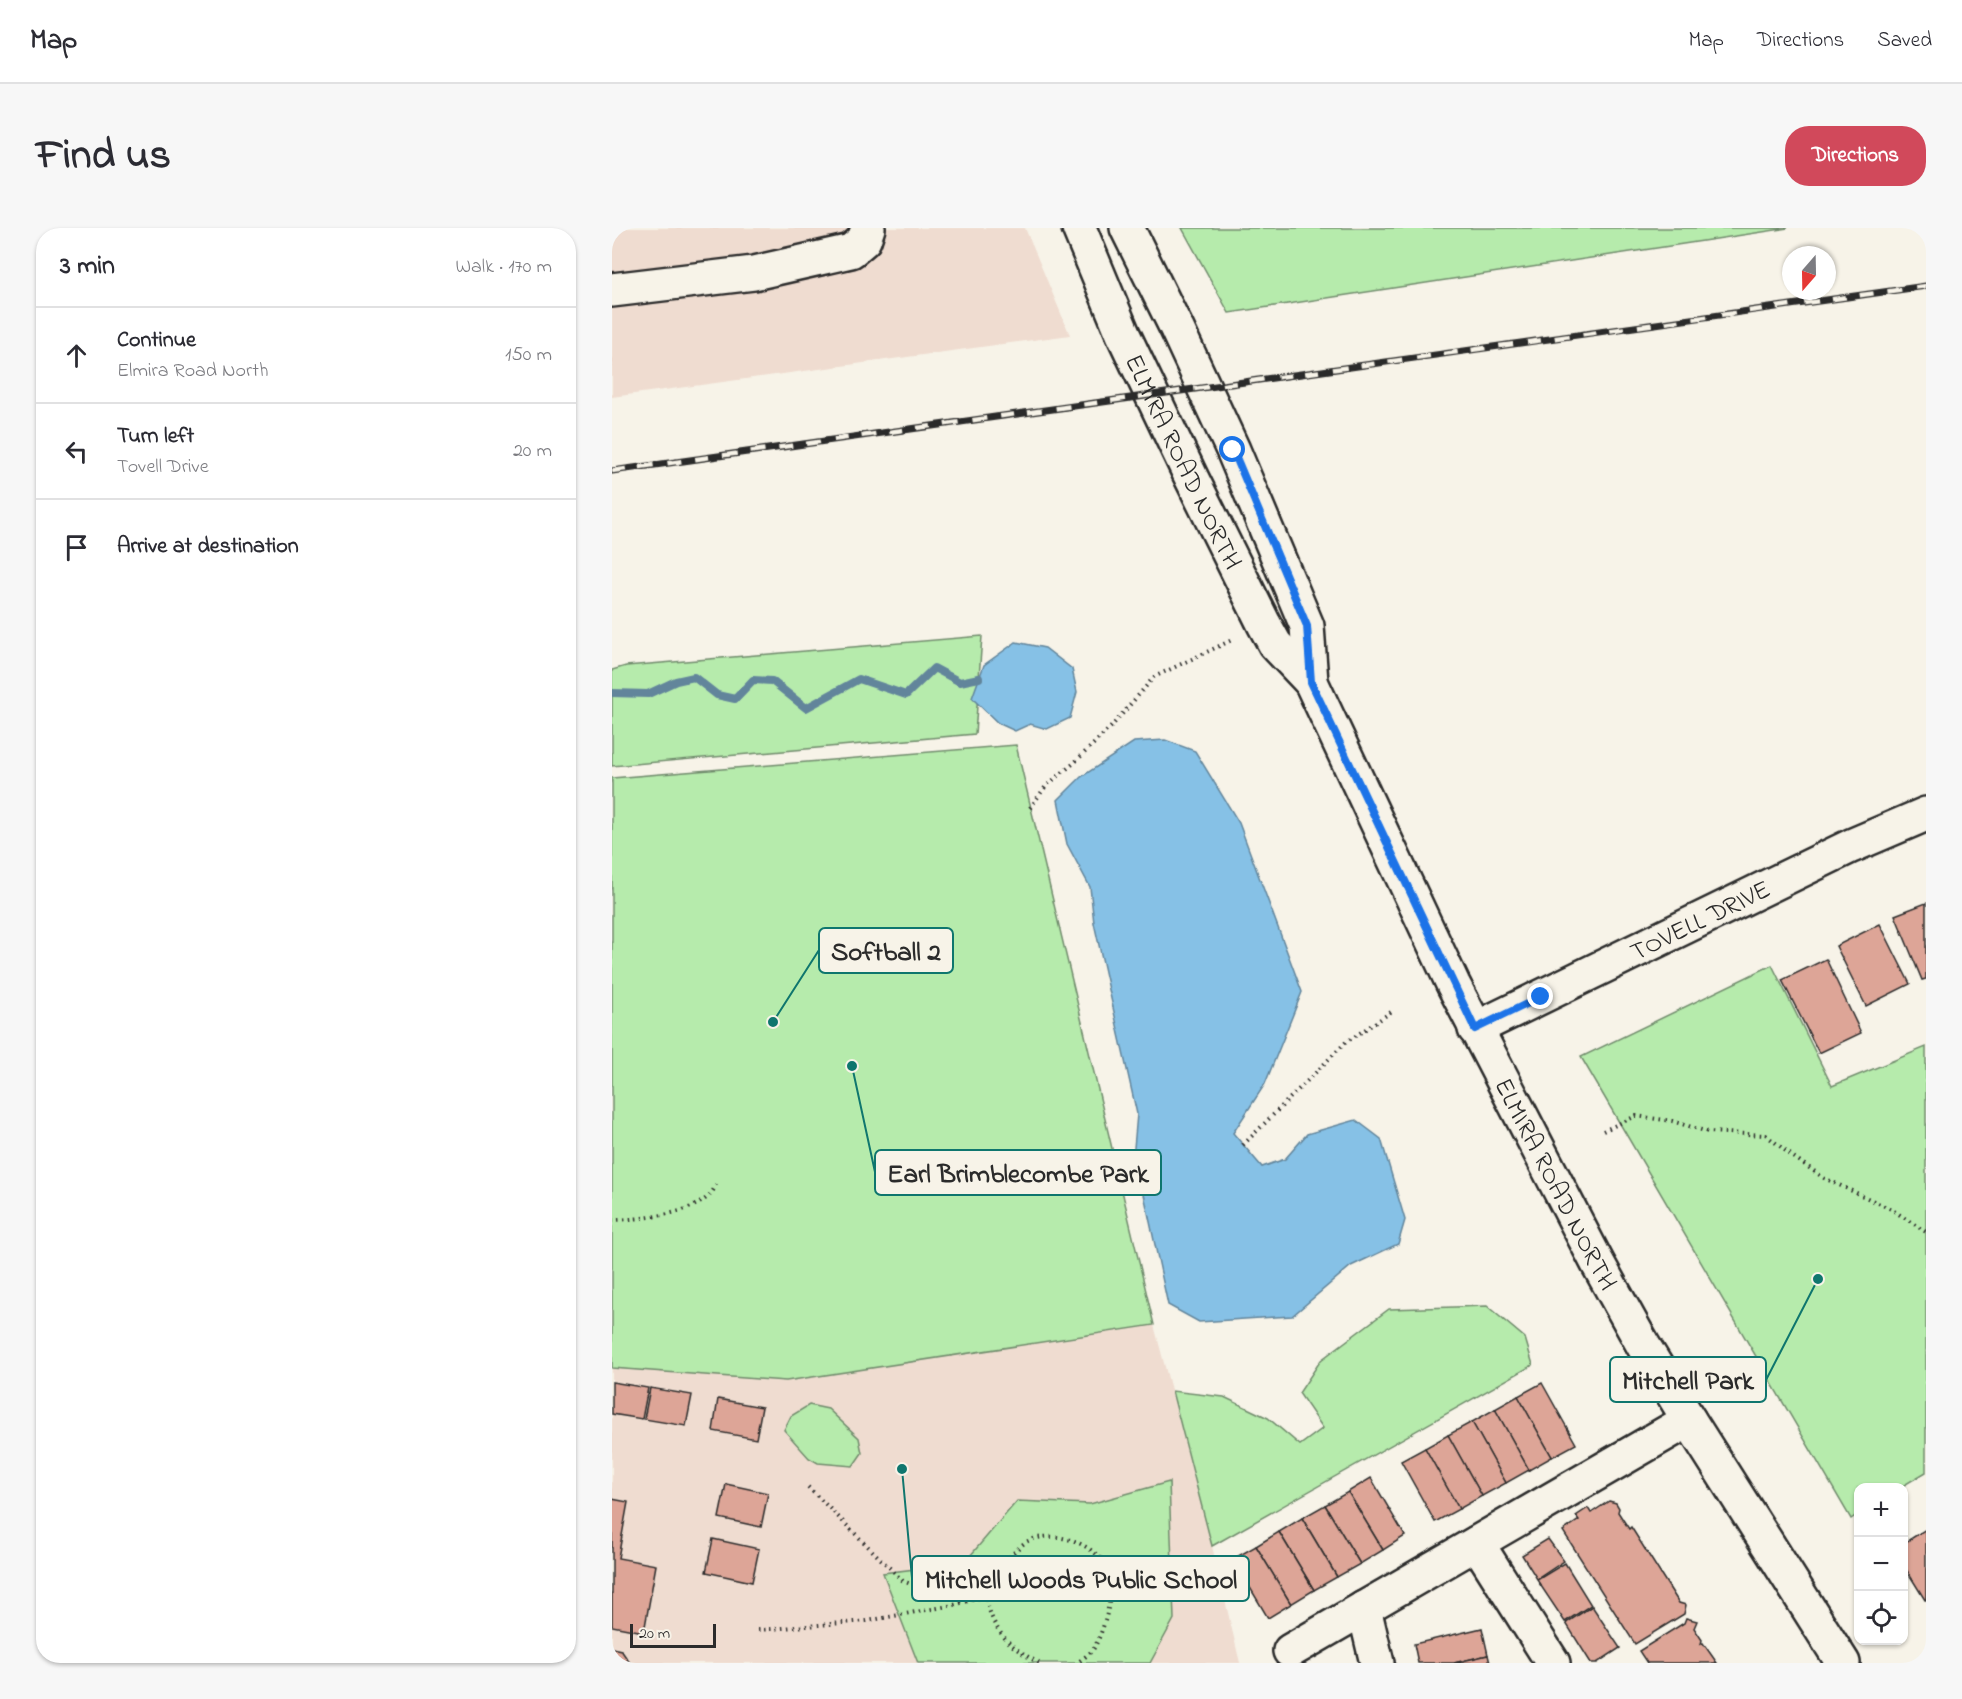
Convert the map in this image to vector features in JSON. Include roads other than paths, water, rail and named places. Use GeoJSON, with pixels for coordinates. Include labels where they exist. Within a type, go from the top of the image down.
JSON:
{"type":"FeatureCollection","features":[{"type":"Feature","properties":{"kind":"main road"},"geometry":{"type":"LineString","coordinates":[[612,290],[754,273],[851,251],[864,240],[868,228]]}},
{"type":"Feature","properties":{"kind":"main road","name":"ELMIRA ROAD NORTH"},"geometry":{"type":"LineString","coordinates":[[1079,228],[1123,334],[1259,613],[1275,644],[1311,682],[1475,1029],[1597,1262],[1643,1345],[1689,1420],[1843,1663]]}},
{"type":"Feature","properties":{"kind":"main road","name":"ELMIRA ROAD NORTH"},"geometry":{"type":"LineString","coordinates":[[1127,228],[1228,440],[1307,626],[1311,682]]}},
{"type":"Feature","properties":{"kind":"main road","name":"TOVELL DRIVE"},"geometry":{"type":"LineString","coordinates":[[1475,1029],[1851,846],[1926,814]]}},
{"type":"Feature","properties":{"kind":"main road"},"geometry":{"type":"LineString","coordinates":[[1290,1651],[1689,1420]]}},
{"type":"Feature","properties":{"kind":"main road"},"geometry":{"type":"LineString","coordinates":[[1477,1543],[1553,1663]]}},
{"type":"Feature","properties":{"kind":"main road"},"geometry":{"type":"LineString","coordinates":[[1364,1608],[1377,1663]]}},
{"type":"Feature","properties":{"kind":"water"},"geometry":{"type":"Polygon","coordinates":[[[1016,642],[1045,648],[1072,669],[1077,692],[1070,718],[1047,729],[1030,724],[1015,731],[998,723],[972,698],[984,665],[1016,642]]]}},
{"type":"Feature","properties":{"kind":"water"},"geometry":{"type":"Polygon","coordinates":[[[1165,740],[1195,751],[1239,823],[1302,992],[1265,1084],[1233,1133],[1262,1167],[1285,1159],[1307,1134],[1356,1120],[1381,1139],[1405,1220],[1398,1244],[1351,1266],[1292,1316],[1199,1322],[1168,1305],[1134,1148],[1137,1114],[1094,923],[1090,887],[1067,844],[1058,800],[1081,777],[1134,742],[1165,740]]]}},
{"type":"Feature","properties":{"kind":"waterway"},"geometry":{"type":"LineString","coordinates":[[612,693],[648,694],[676,681],[694,677],[717,695],[735,699],[753,680],[772,681],[806,708],[859,679],[906,695],[934,668],[960,682],[979,678]]}},
{"type":"Feature","properties":{"kind":"railway"},"geometry":{"type":"LineString","coordinates":[[612,471],[1926,286]]}},
{"type":"Feature","properties":{"kind":"place","name":"Softball 2"},"geometry":{"type":"Point","coordinates":[773,1022]}},
{"type":"Feature","properties":{"kind":"place","name":"Earl Brimblecombe Park"},"geometry":{"type":"Point","coordinates":[852,1066]}},
{"type":"Feature","properties":{"kind":"place","name":"Mitchell Park"},"geometry":{"type":"Point","coordinates":[1818,1279]}},
{"type":"Feature","properties":{"kind":"place","name":"Mitchell Woods Public School"},"geometry":{"type":"Point","coordinates":[902,1469]}}]}
